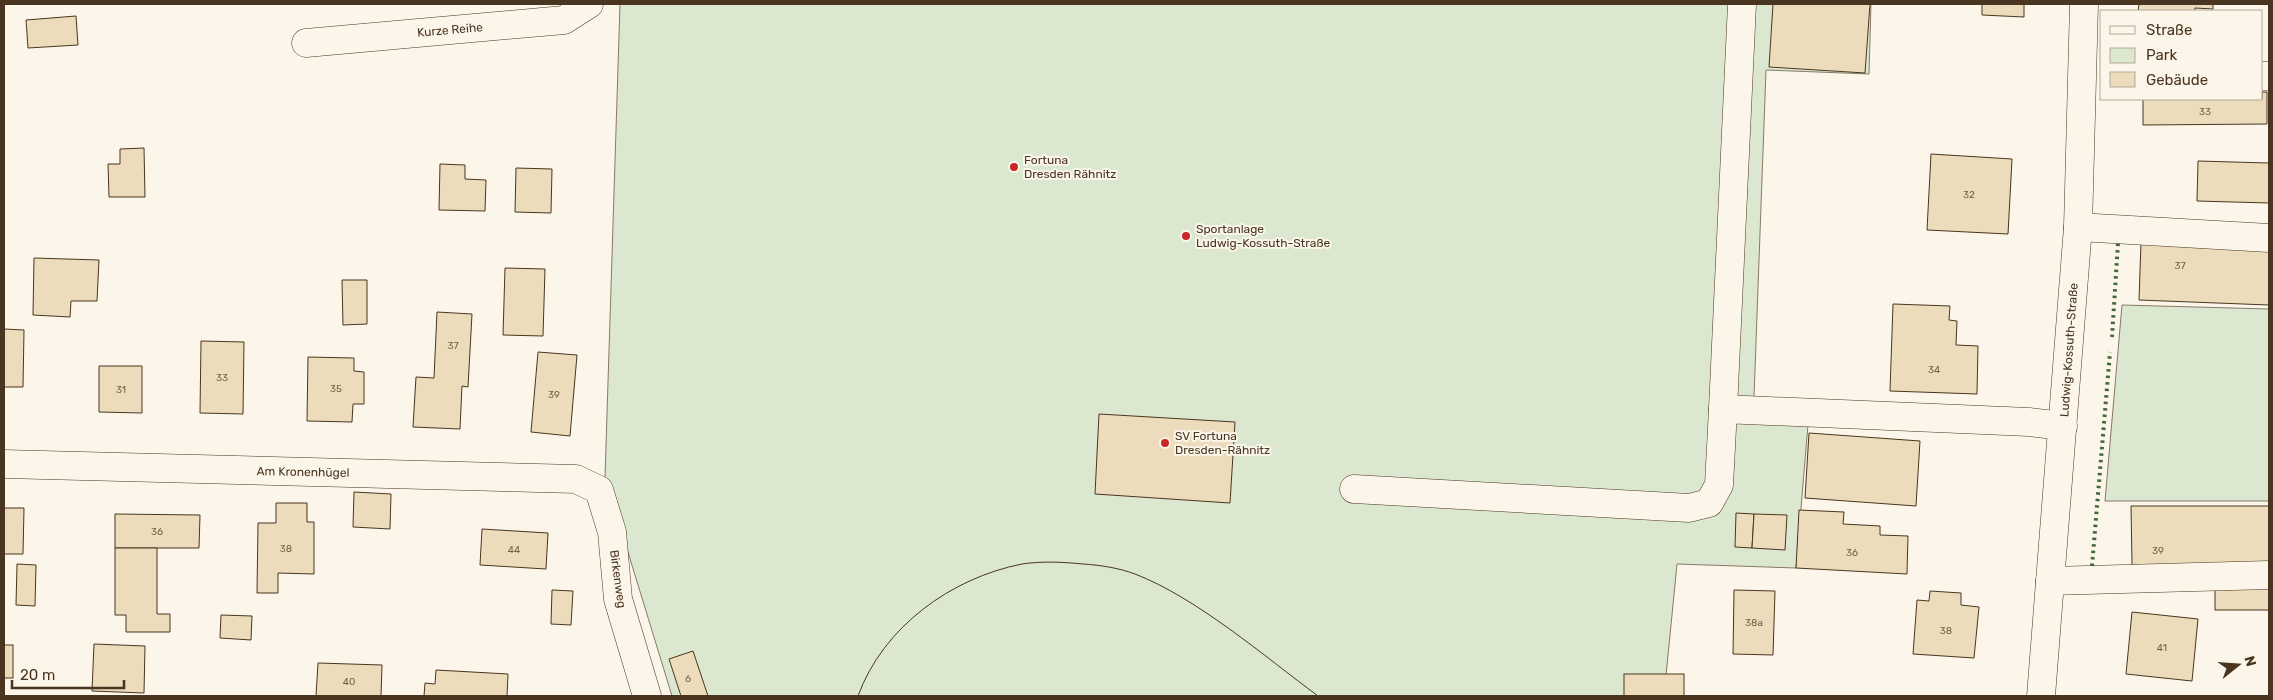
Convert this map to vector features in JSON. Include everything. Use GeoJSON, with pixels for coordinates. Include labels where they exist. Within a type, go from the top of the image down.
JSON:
{"type":"FeatureCollection","features":[{"type":"Feature","properties":{"kind":"street","name":"Kurze Reihe"},"geometry":{"type":"LineString","coordinates":[[306,43],[564,20],[589,4]]}},
{"type":"Feature","properties":{"kind":"street"},"geometry":{"type":"LineString","coordinates":[[1354,489],[1689,508],[1709,503],[1719,485],[1742,4]]}},
{"type":"Feature","properties":{"kind":"street","name":"Ludwig-Kossuth-Straße"},"geometry":{"type":"LineString","coordinates":[[2041,696],[2092,71],[2084,4]]}},
{"type":"Feature","properties":{"kind":"street"},"geometry":{"type":"LineString","coordinates":[[2078,227],[2269,238]]}},
{"type":"Feature","properties":{"kind":"street"},"geometry":{"type":"LineString","coordinates":[[1724,409],[2029,422],[2064,426]]}},
{"type":"Feature","properties":{"kind":"street","name":"Am Kronenhügel"},"geometry":{"type":"LineString","coordinates":[[4,464],[576,479],[599,490]]}},
{"type":"Feature","properties":{"kind":"street","name":"Birkenweg"},"geometry":{"type":"LineString","coordinates":[[599,490],[612,532],[618,599],[647,696]]}},
{"type":"Feature","properties":{"kind":"street"},"geometry":{"type":"LineString","coordinates":[[2050,581],[2269,575]]}},
{"type":"Feature","properties":{"kind":"green space","name":"Sportanlage Ludwig-Kossuth-Straße"},"geometry":{"type":"Polygon","coordinates":[[[620,4],[1871,4],[1869,74],[1766,70],[1754,397],[1810,401],[1796,568],[1677,564],[1664,696],[672,696],[605,477],[620,4]]]}},
{"type":"Feature","properties":{"kind":"green space"},"geometry":{"type":"Polygon","coordinates":[[[2122,305],[2269,309],[2269,501],[2105,501],[2122,305]]]}},
{"type":"Feature","properties":{"kind":"building"},"geometry":{"type":"Polygon","coordinates":[[[1773,4],[1870,4],[1865,73],[1769,67],[1773,4]]]}},
{"type":"Feature","properties":{"kind":"building"},"geometry":{"type":"Polygon","coordinates":[[[1982,4],[2024,4],[2024,17],[1982,15],[1982,4]]]}},
{"type":"Feature","properties":{"kind":"building"},"geometry":{"type":"Polygon","coordinates":[[[2139,4],[2213,4],[2213,9],[2138,10],[2139,4]]]}},
{"type":"Feature","properties":{"kind":"building"},"geometry":{"type":"Polygon","coordinates":[[[76,16],[78,45],[28,48],[26,20],[76,16]]]}},
{"type":"Feature","properties":{"kind":"building"},"geometry":{"type":"Polygon","coordinates":[[[2263,92],[2267,92],[2267,124],[2143,125],[2143,100],[2263,100],[2263,92]]]}},
{"type":"Feature","properties":{"kind":"building"},"geometry":{"type":"Polygon","coordinates":[[[144,148],[145,197],[109,197],[108,164],[120,164],[120,149],[144,148]]]}},
{"type":"Feature","properties":{"kind":"building"},"geometry":{"type":"Polygon","coordinates":[[[1931,154],[2012,159],[2008,234],[1927,230],[1931,154]]]}},
{"type":"Feature","properties":{"kind":"building"},"geometry":{"type":"Polygon","coordinates":[[[2198,161],[2269,163],[2269,203],[2197,201],[2198,161]]]}},
{"type":"Feature","properties":{"kind":"building"},"geometry":{"type":"Polygon","coordinates":[[[440,164],[465,165],[465,179],[486,180],[485,211],[439,210],[440,164]]]}},
{"type":"Feature","properties":{"kind":"building"},"geometry":{"type":"Polygon","coordinates":[[[516,168],[552,169],[551,213],[515,212],[516,168]]]}},
{"type":"Feature","properties":{"kind":"building"},"geometry":{"type":"Polygon","coordinates":[[[2141,243],[2269,248],[2269,305],[2139,300],[2141,243]]]}},
{"type":"Feature","properties":{"kind":"building"},"geometry":{"type":"Polygon","coordinates":[[[34,258],[99,260],[97,301],[71,301],[70,317],[33,315],[34,258]]]}},
{"type":"Feature","properties":{"kind":"building"},"geometry":{"type":"Polygon","coordinates":[[[505,268],[545,269],[543,336],[503,335],[505,268]]]}},
{"type":"Feature","properties":{"kind":"building"},"geometry":{"type":"Polygon","coordinates":[[[342,280],[367,280],[367,324],[343,325],[342,280]]]}},
{"type":"Feature","properties":{"kind":"building"},"geometry":{"type":"Polygon","coordinates":[[[1893,304],[1950,306],[1949,320],[1957,321],[1956,345],[1978,346],[1977,394],[1890,391],[1893,304]]]}},
{"type":"Feature","properties":{"kind":"building"},"geometry":{"type":"Polygon","coordinates":[[[437,312],[472,314],[468,387],[462,386],[460,429],[413,427],[416,377],[434,378],[437,312]]]}},
{"type":"Feature","properties":{"kind":"building"},"geometry":{"type":"Polygon","coordinates":[[[4,329],[24,330],[23,387],[4,387],[4,329]]]}},
{"type":"Feature","properties":{"kind":"building"},"geometry":{"type":"Polygon","coordinates":[[[201,341],[244,342],[243,414],[200,413],[201,341]]]}},
{"type":"Feature","properties":{"kind":"building"},"geometry":{"type":"Polygon","coordinates":[[[538,352],[577,355],[570,436],[531,432],[538,352]]]}},
{"type":"Feature","properties":{"kind":"building"},"geometry":{"type":"Polygon","coordinates":[[[308,357],[354,358],[354,371],[364,372],[364,404],[353,404],[352,422],[307,421],[308,357]]]}},
{"type":"Feature","properties":{"kind":"building"},"geometry":{"type":"Polygon","coordinates":[[[99,366],[142,366],[142,413],[99,412],[99,366]]]}},
{"type":"Feature","properties":{"kind":"building","name":"SV Fortuna Dresden-Rähnitz"},"geometry":{"type":"Polygon","coordinates":[[[1099,414],[1235,422],[1230,503],[1095,494],[1099,414]]]}},
{"type":"Feature","properties":{"kind":"building"},"geometry":{"type":"Polygon","coordinates":[[[1809,433],[1920,441],[1916,506],[1805,498],[1809,433]]]}},
{"type":"Feature","properties":{"kind":"building"},"geometry":{"type":"Polygon","coordinates":[[[354,492],[391,494],[390,529],[353,527],[354,492]]]}},
{"type":"Feature","properties":{"kind":"building"},"geometry":{"type":"Polygon","coordinates":[[[276,503],[307,503],[307,522],[314,522],[314,574],[278,573],[278,593],[257,593],[258,523],[276,523],[276,503]]]}},
{"type":"Feature","properties":{"kind":"building"},"geometry":{"type":"Polygon","coordinates":[[[2131,506],[2269,506],[2269,565],[2132,565],[2131,506]]]}},
{"type":"Feature","properties":{"kind":"building"},"geometry":{"type":"Polygon","coordinates":[[[4,508],[24,508],[23,554],[4,554],[4,508]]]}},
{"type":"Feature","properties":{"kind":"building"},"geometry":{"type":"Polygon","coordinates":[[[1799,510],[1844,512],[1843,524],[1880,526],[1880,535],[1908,536],[1907,574],[1796,568],[1799,510]]]}},
{"type":"Feature","properties":{"kind":"building"},"geometry":{"type":"Polygon","coordinates":[[[1736,513],[1754,514],[1752,548],[1735,547],[1736,513]]]}},
{"type":"Feature","properties":{"kind":"building"},"geometry":{"type":"Polygon","coordinates":[[[115,514],[200,515],[199,548],[115,548],[115,514]]]}},
{"type":"Feature","properties":{"kind":"building"},"geometry":{"type":"Polygon","coordinates":[[[1754,514],[1787,515],[1785,550],[1752,548],[1754,514]]]}},
{"type":"Feature","properties":{"kind":"building"},"geometry":{"type":"Polygon","coordinates":[[[482,529],[548,533],[546,569],[480,565],[482,529]]]}},
{"type":"Feature","properties":{"kind":"building"},"geometry":{"type":"Polygon","coordinates":[[[115,548],[157,548],[157,614],[170,614],[170,632],[126,632],[126,615],[115,615],[115,548]]]}},
{"type":"Feature","properties":{"kind":"building"},"geometry":{"type":"Polygon","coordinates":[[[17,564],[36,565],[35,606],[16,605],[17,564]]]}},
{"type":"Feature","properties":{"kind":"building"},"geometry":{"type":"Polygon","coordinates":[[[2215,586],[2269,586],[2269,610],[2215,610],[2215,586]]]}},
{"type":"Feature","properties":{"kind":"building"},"geometry":{"type":"Polygon","coordinates":[[[552,590],[573,591],[571,625],[551,624],[552,590]]]}},
{"type":"Feature","properties":{"kind":"building"},"geometry":{"type":"Polygon","coordinates":[[[1734,590],[1775,591],[1773,655],[1733,654],[1734,590]]]}},
{"type":"Feature","properties":{"kind":"building"},"geometry":{"type":"Polygon","coordinates":[[[1930,591],[1961,593],[1961,605],[1979,607],[1974,658],[1913,654],[1917,600],[1929,601],[1930,591]]]}},
{"type":"Feature","properties":{"kind":"building"},"geometry":{"type":"Polygon","coordinates":[[[2132,612],[2198,619],[2192,681],[2126,674],[2132,612]]]}},
{"type":"Feature","properties":{"kind":"building"},"geometry":{"type":"Polygon","coordinates":[[[221,615],[252,616],[251,640],[220,638],[221,615]]]}},
{"type":"Feature","properties":{"kind":"building"},"geometry":{"type":"Polygon","coordinates":[[[94,644],[145,646],[144,693],[92,691],[94,644]]]}},
{"type":"Feature","properties":{"kind":"building"},"geometry":{"type":"Polygon","coordinates":[[[4,645],[13,645],[13,678],[4,678],[4,645]]]}},
{"type":"Feature","properties":{"kind":"building"},"geometry":{"type":"Polygon","coordinates":[[[693,651],[708,696],[681,696],[669,659],[693,651]]]}},
{"type":"Feature","properties":{"kind":"building"},"geometry":{"type":"Polygon","coordinates":[[[318,663],[382,665],[381,696],[316,696],[318,663]]]}},
{"type":"Feature","properties":{"kind":"building"},"geometry":{"type":"Polygon","coordinates":[[[436,670],[508,674],[507,696],[424,696],[425,683],[435,684],[436,670]]]}},
{"type":"Feature","properties":{"kind":"building"},"geometry":{"type":"Polygon","coordinates":[[[1624,674],[1684,674],[1684,696],[1624,696],[1624,674]]]}},
{"type":"Feature","properties":{"kind":"tram line"},"geometry":{"type":"LineString","coordinates":[[858,696],[869,671],[884,648],[923,609],[970,581],[996,571],[1037,562],[1089,564],[1116,568],[1158,584],[1230,629],[1318,696]]}},
{"type":"Feature","properties":{"kind":"hedge"},"geometry":{"type":"LineString","coordinates":[[2112,337],[2118,243]]}},
{"type":"Feature","properties":{"kind":"hedge"},"geometry":{"type":"LineString","coordinates":[[2092,566],[2110,352]]}},
{"type":"Feature","properties":{"kind":"place","name":"Fortuna Dresden Rähnitz"},"geometry":{"type":"Point","coordinates":[1014,167]}},
{"type":"Feature","properties":{"kind":"place","name":"Sportanlage Ludwig-Kossuth-Straße"},"geometry":{"type":"Point","coordinates":[1186,236]}},
{"type":"Feature","properties":{"kind":"place","name":"SV Fortuna Dresden-Rähnitz"},"geometry":{"type":"Point","coordinates":[1165,443]}}]}
